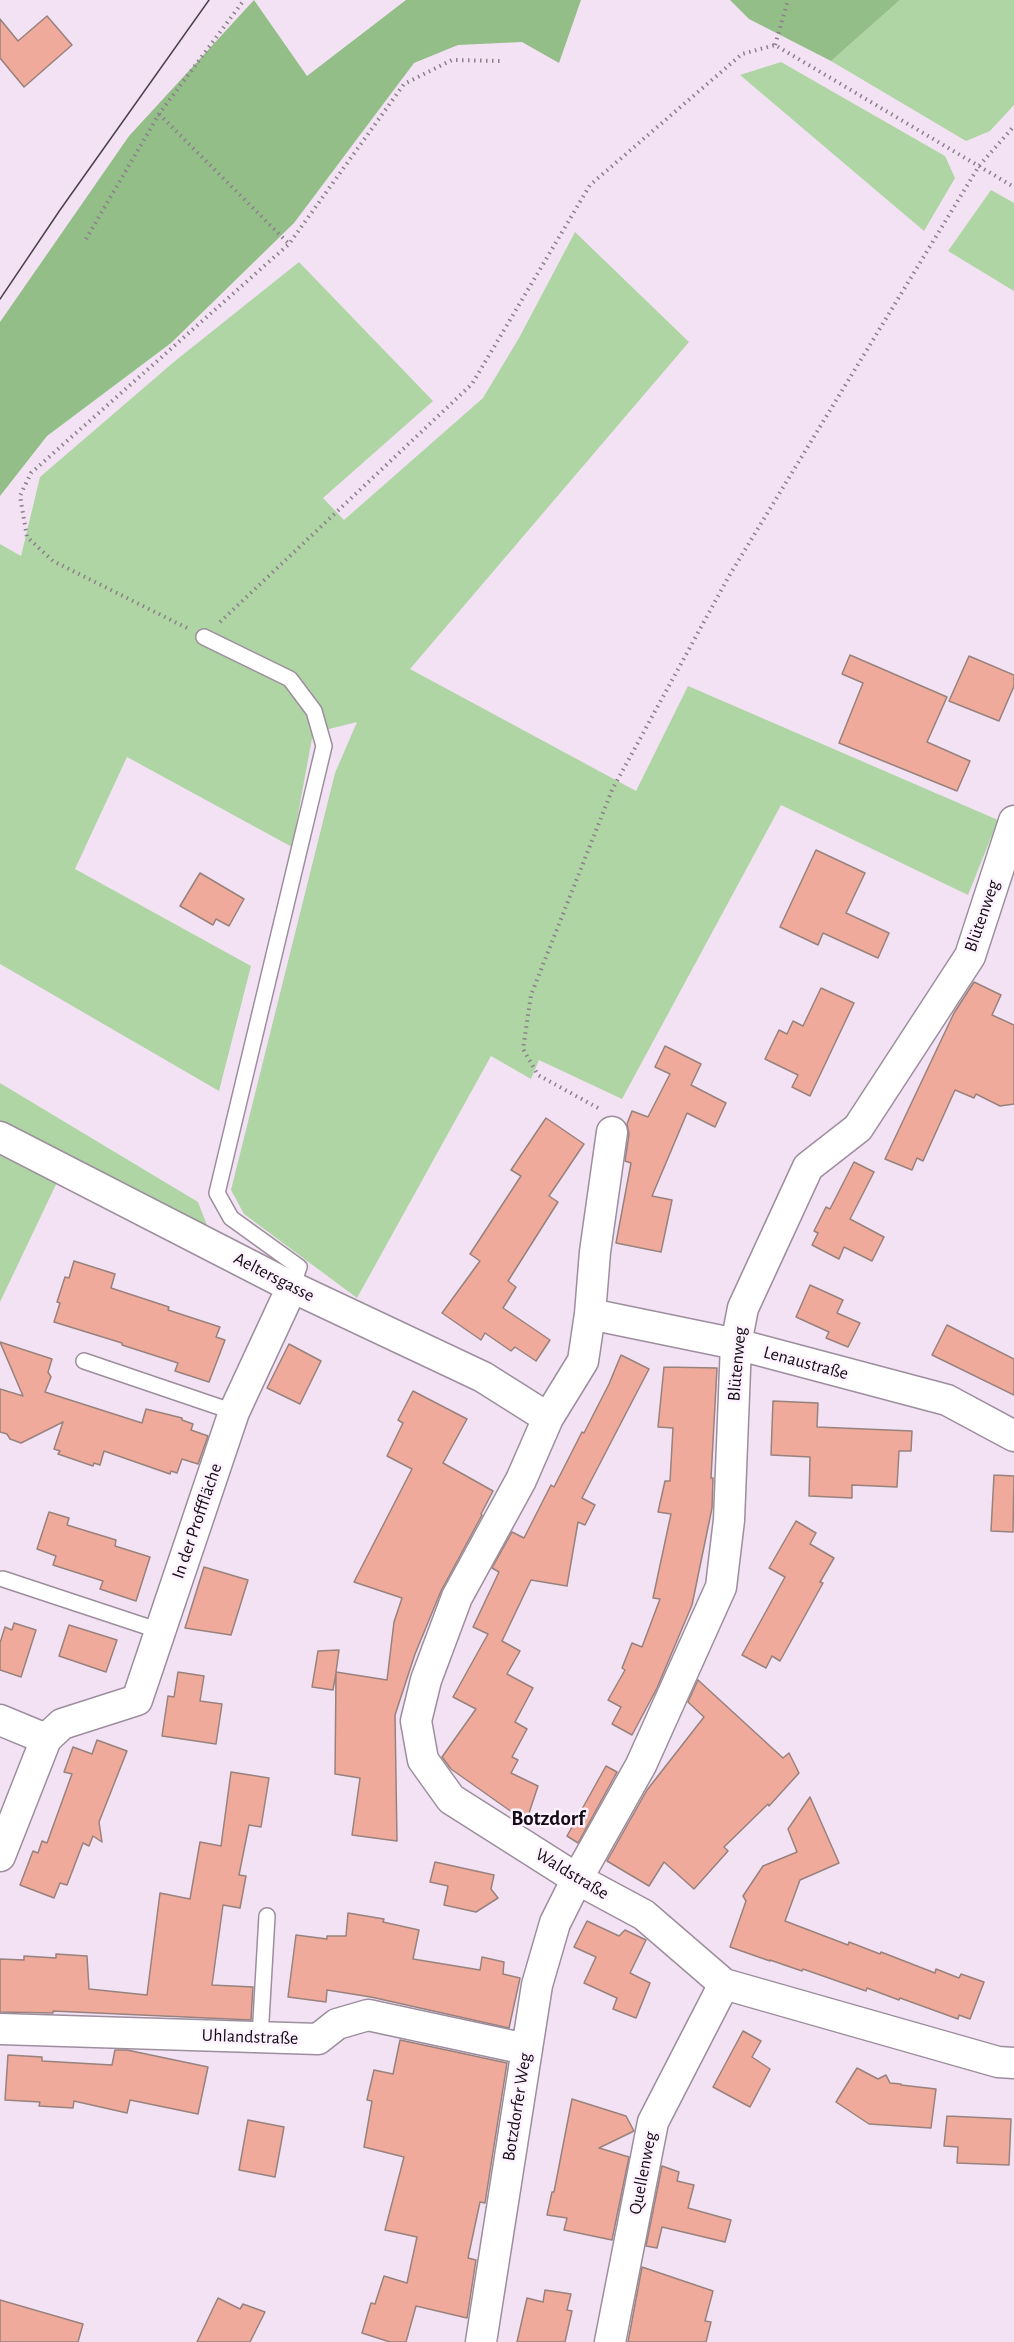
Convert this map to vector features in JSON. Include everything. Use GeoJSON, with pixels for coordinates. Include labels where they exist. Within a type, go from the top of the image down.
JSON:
{"type":"FeatureCollection","features":[{"type":"Feature","properties":{"kind":"street","name":"Blütenweg"},"geometry":{"type":"LineString","coordinates":[[577,1879],[641,1765],[721,1587],[729,1520],[736,1344],[743,1308],[808,1167],[858,1128],[970,956],[1014,821]]}},
{"type":"Feature","properties":{"kind":"street"},"geometry":{"type":"LineString","coordinates":[[548,1418],[583,1361],[612,1132]]}},
{"type":"Feature","properties":{"kind":"street","name":"Aeltersgasse"},"geometry":{"type":"LineString","coordinates":[[0,1137],[292,1287],[483,1377],[548,1418]]}},
{"type":"Feature","properties":{"kind":"street","name":"In der Profffläche"},"geometry":{"type":"LineString","coordinates":[[46,1739],[62,1724],[137,1700],[234,1412],[292,1287]]}},
{"type":"Feature","properties":{"kind":"street","name":"Lenaustraße"},"geometry":{"type":"LineString","coordinates":[[590,1314],[736,1344],[947,1400],[1014,1436]]}},
{"type":"Feature","properties":{"kind":"street","name":"Waldstraße"},"geometry":{"type":"LineString","coordinates":[[548,1418],[521,1480],[457,1598],[426,1680],[416,1721],[423,1760],[451,1799],[577,1879],[644,1915],[724,1984],[998,2062],[1014,2063]]}},
{"type":"Feature","properties":{"kind":"street"},"geometry":{"type":"LineString","coordinates":[[0,1720],[46,1739],[0,1856]]}},
{"type":"Feature","properties":{"kind":"street","name":"Botzdorfer Weg"},"geometry":{"type":"LineString","coordinates":[[481,2342],[537,1985],[555,1923],[577,1879]]}},
{"type":"Feature","properties":{"kind":"street","name":"Quellenweg"},"geometry":{"type":"LineString","coordinates":[[610,2342],[653,2122],[724,1984]]}},
{"type":"Feature","properties":{"kind":"street","name":"Uhlandstraße"},"geometry":{"type":"LineString","coordinates":[[0,2029],[318,2039],[337,2024],[368,2014],[526,2049]]}},
{"type":"Feature","properties":{"kind":"lane"},"geometry":{"type":"LineString","coordinates":[[204,637],[290,679],[314,711],[324,746],[217,1193],[231,1218],[299,1267],[292,1287]]}},
{"type":"Feature","properties":{"kind":"lane"},"geometry":{"type":"LineString","coordinates":[[84,1361],[234,1412]]}},
{"type":"Feature","properties":{"kind":"lane"},"geometry":{"type":"LineString","coordinates":[[3,1579],[160,1630]]}},
{"type":"Feature","properties":{"kind":"lane"},"geometry":{"type":"LineString","coordinates":[[260,2038],[267,1916]]}},
{"type":"Feature","properties":{"kind":"path"},"geometry":{"type":"LineString","coordinates":[[86,239],[159,114],[244,0]]}},
{"type":"Feature","properties":{"kind":"path"},"geometry":{"type":"LineString","coordinates":[[775,45],[788,0]]}},
{"type":"Feature","properties":{"kind":"path"},"geometry":{"type":"LineString","coordinates":[[500,61],[452,60],[404,84],[289,244],[31,473],[20,496],[27,537],[53,561],[204,637],[472,384],[590,185],[741,54],[775,45],[1014,187]]}},
{"type":"Feature","properties":{"kind":"path"},"geometry":{"type":"LineString","coordinates":[[159,114],[289,244]]}},
{"type":"Feature","properties":{"kind":"path"},"geometry":{"type":"LineString","coordinates":[[612,1132],[608,1113],[538,1075],[524,1049],[531,995],[612,790],[729,576],[979,166],[1014,126]]}},
{"type":"Feature","properties":{"kind":"green space"},"geometry":{"type":"Polygon","coordinates":[[[254,0],[307,76],[406,0],[581,0],[559,63],[522,42],[458,45],[414,63],[294,223],[171,343],[47,436],[0,496],[0,322],[129,136],[254,0]]]}},
{"type":"Feature","properties":{"kind":"green space"},"geometry":{"type":"Polygon","coordinates":[[[730,0],[900,0],[831,61],[749,19],[730,0]]]}},
{"type":"Feature","properties":{"kind":"green space"},"geometry":{"type":"Polygon","coordinates":[[[900,0],[1014,0],[1014,105],[990,131],[966,141],[831,61],[900,0]]]}},
{"type":"Feature","properties":{"kind":"green space"},"geometry":{"type":"Polygon","coordinates":[[[781,62],[945,156],[955,178],[924,231],[740,75],[781,62]]]}},
{"type":"Feature","properties":{"kind":"green space"},"geometry":{"type":"Polygon","coordinates":[[[991,190],[1014,203],[1014,291],[948,251],[991,190]]]}},
{"type":"Feature","properties":{"kind":"green space"},"geometry":{"type":"Polygon","coordinates":[[[575,232],[689,342],[410,669],[636,791],[688,686],[998,820],[968,895],[781,805],[622,1099],[539,1060],[531,1079],[491,1056],[357,1298],[244,1214],[231,1190],[335,773],[357,722],[313,733],[292,847],[127,757],[75,869],[251,966],[219,1091],[0,964],[0,544],[21,556],[40,477],[175,361],[299,262],[433,401],[323,498],[344,520],[483,398],[519,338],[575,232]]]}},
{"type":"Feature","properties":{"kind":"green space"},"geometry":{"type":"Polygon","coordinates":[[[0,1083],[198,1202],[210,1233],[0,1123],[0,1083]]]}},
{"type":"Feature","properties":{"kind":"green space"},"geometry":{"type":"Polygon","coordinates":[[[0,1146],[60,1176],[0,1302],[0,1146]]]}},
{"type":"Feature","properties":{"kind":"building"},"geometry":{"type":"Polygon","coordinates":[[[47,16],[72,45],[24,87],[0,58],[0,19],[18,41],[47,16]]]}},
{"type":"Feature","properties":{"kind":"building"},"geometry":{"type":"Polygon","coordinates":[[[850,655],[947,697],[927,742],[970,761],[957,791],[839,743],[863,683],[842,674],[850,655]]]}},
{"type":"Feature","properties":{"kind":"building"},"geometry":{"type":"Polygon","coordinates":[[[969,656],[1014,675],[1014,686],[999,721],[949,701],[969,656]]]}},
{"type":"Feature","properties":{"kind":"building"},"geometry":{"type":"Polygon","coordinates":[[[816,850],[865,873],[846,913],[889,933],[878,958],[823,933],[818,945],[780,927],[816,850]]]}},
{"type":"Feature","properties":{"kind":"building"},"geometry":{"type":"Polygon","coordinates":[[[200,873],[244,899],[229,926],[216,919],[213,925],[180,906],[200,873]]]}},
{"type":"Feature","properties":{"kind":"building"},"geometry":{"type":"Polygon","coordinates":[[[974,982],[1001,995],[992,1015],[1014,1025],[1014,1104],[1000,1106],[976,1094],[974,1098],[955,1090],[923,1161],[917,1158],[912,1170],[885,1159],[954,1013],[974,982]]]}},
{"type":"Feature","properties":{"kind":"building"},"geometry":{"type":"Polygon","coordinates":[[[821,988],[854,1003],[810,1096],[792,1087],[798,1075],[765,1059],[779,1030],[787,1034],[793,1021],[803,1026],[821,988]]]}},
{"type":"Feature","properties":{"kind":"building"},"geometry":{"type":"Polygon","coordinates":[[[665,1046],[701,1064],[691,1085],[726,1103],[715,1127],[687,1113],[652,1196],[672,1200],[661,1252],[616,1243],[631,1163],[625,1161],[629,1134],[627,1124],[632,1111],[648,1117],[670,1074],[655,1067],[665,1046]]]}},
{"type":"Feature","properties":{"kind":"building"},"geometry":{"type":"Polygon","coordinates":[[[546,1118],[584,1144],[549,1196],[558,1202],[508,1281],[516,1287],[503,1308],[550,1340],[536,1361],[515,1347],[511,1351],[485,1333],[481,1340],[442,1313],[480,1261],[470,1254],[521,1176],[511,1170],[546,1118]]]}},
{"type":"Feature","properties":{"kind":"building"},"geometry":{"type":"Polygon","coordinates":[[[854,1162],[874,1172],[850,1219],[884,1237],[872,1261],[844,1247],[839,1259],[812,1245],[818,1233],[814,1231],[826,1207],[830,1209],[854,1162]]]}},
{"type":"Feature","properties":{"kind":"building"},"geometry":{"type":"Polygon","coordinates":[[[74,1261],[115,1274],[111,1288],[220,1327],[216,1337],[225,1340],[209,1382],[175,1371],[178,1363],[54,1322],[60,1303],[57,1302],[65,1277],[69,1278],[74,1261]]]}},
{"type":"Feature","properties":{"kind":"building"},"geometry":{"type":"Polygon","coordinates":[[[810,1285],[843,1300],[837,1313],[860,1323],[848,1347],[826,1338],[829,1332],[796,1317],[810,1285]]]}},
{"type":"Feature","properties":{"kind":"building"},"geometry":{"type":"Polygon","coordinates":[[[947,1325],[1014,1359],[1014,1395],[932,1355],[947,1325]]]}},
{"type":"Feature","properties":{"kind":"building"},"geometry":{"type":"Polygon","coordinates":[[[0,1342],[52,1359],[48,1372],[51,1377],[45,1392],[142,1423],[146,1409],[182,1418],[193,1424],[191,1430],[208,1436],[198,1464],[182,1459],[177,1473],[171,1471],[170,1474],[104,1451],[100,1465],[94,1463],[93,1466],[58,1454],[60,1451],[54,1449],[63,1422],[21,1443],[10,1439],[7,1434],[0,1432],[0,1389],[23,1396],[0,1342]]]}},
{"type":"Feature","properties":{"kind":"building"},"geometry":{"type":"Polygon","coordinates":[[[289,1344],[321,1361],[300,1404],[267,1388],[289,1344]]]}},
{"type":"Feature","properties":{"kind":"building"},"geometry":{"type":"Polygon","coordinates":[[[621,1355],[649,1369],[582,1498],[595,1505],[585,1525],[578,1522],[567,1586],[531,1580],[502,1641],[520,1651],[507,1674],[533,1688],[515,1722],[527,1729],[512,1757],[518,1760],[511,1773],[538,1786],[526,1822],[451,1769],[442,1757],[476,1709],[453,1697],[488,1634],[473,1627],[499,1572],[492,1568],[512,1532],[524,1538],[551,1485],[554,1487],[582,1432],[584,1433],[621,1355]]]}},
{"type":"Feature","properties":{"kind":"building"},"geometry":{"type":"Polygon","coordinates":[[[664,1367],[717,1368],[711,1478],[713,1478],[712,1508],[692,1605],[657,1688],[632,1735],[612,1724],[621,1707],[608,1700],[625,1670],[622,1668],[632,1643],[642,1647],[660,1599],[653,1598],[671,1514],[658,1512],[665,1481],[670,1481],[673,1428],[658,1427],[664,1367]]]}},
{"type":"Feature","properties":{"kind":"building"},"geometry":{"type":"Polygon","coordinates":[[[413,1391],[467,1419],[443,1463],[493,1491],[441,1591],[415,1654],[395,1715],[397,1841],[352,1835],[360,1778],[335,1774],[336,1673],[333,1690],[312,1687],[318,1651],[339,1650],[336,1672],[387,1680],[394,1622],[402,1598],[354,1582],[412,1469],[387,1456],[403,1423],[398,1420],[413,1391]]]}},
{"type":"Feature","properties":{"kind":"building"},"geometry":{"type":"Polygon","coordinates":[[[773,1401],[818,1403],[817,1427],[912,1431],[911,1451],[899,1451],[897,1487],[852,1485],[852,1498],[809,1496],[810,1457],[771,1455],[773,1401]]]}},
{"type":"Feature","properties":{"kind":"building"},"geometry":{"type":"Polygon","coordinates":[[[994,1475],[1014,1476],[1013,1532],[991,1531],[994,1475]]]}},
{"type":"Feature","properties":{"kind":"building"},"geometry":{"type":"Polygon","coordinates":[[[49,1512],[69,1518],[67,1525],[116,1540],[115,1546],[150,1557],[136,1601],[100,1589],[103,1581],[53,1565],[56,1556],[37,1549],[49,1512]]]}},
{"type":"Feature","properties":{"kind":"building"},"geometry":{"type":"Polygon","coordinates":[[[796,1521],[816,1533],[810,1544],[834,1558],[820,1582],[823,1583],[780,1661],[772,1656],[766,1668],[742,1655],[785,1577],[769,1568],[796,1521]]]}},
{"type":"Feature","properties":{"kind":"building"},"geometry":{"type":"Polygon","coordinates":[[[204,1567],[248,1580],[231,1635],[185,1628],[204,1567]]]}},
{"type":"Feature","properties":{"kind":"building"},"geometry":{"type":"Polygon","coordinates":[[[14,1623],[36,1630],[21,1677],[0,1670],[0,1643],[5,1627],[12,1630],[14,1623]]]}},
{"type":"Feature","properties":{"kind":"building"},"geometry":{"type":"Polygon","coordinates":[[[69,1625],[117,1640],[106,1672],[59,1656],[69,1625]]]}},
{"type":"Feature","properties":{"kind":"building"},"geometry":{"type":"Polygon","coordinates":[[[178,1672],[204,1676],[200,1701],[222,1704],[216,1744],[162,1736],[168,1696],[174,1697],[178,1672]]]}},
{"type":"Feature","properties":{"kind":"building"},"geometry":{"type":"Polygon","coordinates":[[[698,1680],[783,1758],[789,1753],[799,1773],[769,1806],[768,1804],[724,1847],[728,1851],[694,1889],[664,1862],[649,1886],[607,1861],[647,1790],[704,1717],[688,1702],[698,1680]]]}},
{"type":"Feature","properties":{"kind":"building"},"geometry":{"type":"Polygon","coordinates":[[[97,1740],[127,1751],[99,1822],[102,1842],[93,1836],[89,1846],[83,1843],[67,1885],[60,1883],[54,1898],[20,1885],[33,1851],[38,1853],[42,1841],[47,1843],[72,1774],[64,1772],[73,1747],[92,1754],[97,1740]]]}},
{"type":"Feature","properties":{"kind":"building"},"geometry":{"type":"Polygon","coordinates":[[[606,1766],[617,1772],[578,1843],[567,1836],[606,1766]]]}},
{"type":"Feature","properties":{"kind":"building"},"geometry":{"type":"Polygon","coordinates":[[[231,1772],[269,1778],[261,1827],[249,1825],[239,1875],[246,1876],[240,1908],[223,1905],[212,1985],[253,1987],[251,2020],[53,2011],[53,2013],[0,2012],[0,1959],[24,1960],[24,1956],[56,1958],[56,1954],[87,1956],[89,1989],[147,1995],[160,1893],[190,1899],[200,1842],[221,1846],[231,1772]]]}},
{"type":"Feature","properties":{"kind":"building"},"geometry":{"type":"Polygon","coordinates":[[[810,1797],[839,1863],[800,1880],[785,1921],[848,1945],[849,1942],[880,1954],[881,1952],[935,1973],[936,1969],[959,1978],[961,1974],[984,1982],[970,2019],[959,2015],[958,2019],[900,1998],[899,2000],[867,1988],[866,1991],[730,1947],[746,1901],[743,1896],[763,1866],[797,1852],[788,1829],[810,1797]]]}},
{"type":"Feature","properties":{"kind":"building"},"geometry":{"type":"Polygon","coordinates":[[[435,1862],[494,1875],[491,1889],[498,1898],[476,1912],[444,1905],[448,1886],[430,1882],[435,1862]]]}},
{"type":"Feature","properties":{"kind":"building"},"geometry":{"type":"Polygon","coordinates":[[[348,1913],[384,1919],[383,1922],[419,1930],[413,1959],[480,1970],[482,1957],[504,1962],[503,1974],[520,1978],[509,2028],[371,1997],[327,1990],[326,2002],[288,1997],[296,1935],[327,1939],[327,1936],[346,1936],[348,1913]]]}},
{"type":"Feature","properties":{"kind":"building"},"geometry":{"type":"Polygon","coordinates":[[[587,1921],[619,1936],[625,1930],[646,1940],[630,1973],[650,1983],[636,2018],[613,2009],[617,1998],[584,1983],[596,1957],[574,1947],[587,1921]]]}},
{"type":"Feature","properties":{"kind":"building"},"geometry":{"type":"Polygon","coordinates":[[[743,2031],[761,2041],[752,2057],[770,2069],[750,2107],[713,2087],[743,2031]]]}},
{"type":"Feature","properties":{"kind":"building"},"geometry":{"type":"Polygon","coordinates":[[[400,2040],[507,2063],[485,2203],[480,2202],[468,2258],[476,2260],[467,2318],[416,2306],[406,2342],[390,2342],[362,2333],[371,2303],[375,2304],[384,2276],[407,2283],[417,2237],[385,2230],[404,2157],[364,2147],[372,2101],[367,2100],[374,2070],[393,2074],[400,2040]]]}},
{"type":"Feature","properties":{"kind":"building"},"geometry":{"type":"Polygon","coordinates":[[[115,2050],[127,2050],[208,2067],[198,2114],[130,2100],[127,2113],[74,2101],[73,2108],[39,2106],[40,2102],[5,2100],[8,2055],[42,2057],[42,2061],[112,2065],[115,2050]]]}},
{"type":"Feature","properties":{"kind":"building"},"geometry":{"type":"Polygon","coordinates":[[[857,2068],[878,2079],[886,2075],[890,2083],[936,2089],[931,2128],[869,2124],[836,2102],[857,2068]]]}},
{"type":"Feature","properties":{"kind":"building"},"geometry":{"type":"Polygon","coordinates":[[[572,2099],[626,2116],[634,2131],[599,2148],[629,2157],[612,2240],[564,2230],[567,2218],[547,2215],[552,2192],[554,2192],[572,2099]]]}},
{"type":"Feature","properties":{"kind":"building"},"geometry":{"type":"Polygon","coordinates":[[[947,2116],[1011,2119],[1009,2165],[957,2163],[958,2147],[944,2146],[947,2116]]]}},
{"type":"Feature","properties":{"kind":"building"},"geometry":{"type":"Polygon","coordinates":[[[248,2120],[284,2127],[275,2177],[239,2170],[248,2120]]]}},
{"type":"Feature","properties":{"kind":"building"},"geometry":{"type":"Polygon","coordinates":[[[662,2166],[679,2172],[677,2181],[694,2185],[688,2208],[731,2220],[725,2242],[662,2227],[657,2248],[646,2246],[662,2166]]]}},
{"type":"Feature","properties":{"kind":"building"},"geometry":{"type":"Polygon","coordinates":[[[642,2267],[713,2291],[705,2321],[711,2322],[706,2342],[628,2342],[642,2267]]]}},
{"type":"Feature","properties":{"kind":"building"},"geometry":{"type":"Polygon","coordinates":[[[545,2290],[571,2294],[567,2310],[572,2311],[565,2342],[517,2342],[527,2298],[543,2302],[545,2290]]]}},
{"type":"Feature","properties":{"kind":"building"},"geometry":{"type":"Polygon","coordinates":[[[218,2298],[240,2309],[243,2304],[265,2312],[250,2342],[197,2342],[218,2298]]]}},
{"type":"Feature","properties":{"kind":"building"},"geometry":{"type":"Polygon","coordinates":[[[0,2300],[83,2324],[78,2342],[0,2342],[0,2300]]]}},
{"type":"Feature","properties":{"kind":"tram line"},"geometry":{"type":"LineString","coordinates":[[0,299],[60,210],[209,0]]}},
{"type":"Feature","properties":{"kind":"district","name":"Botzdorf"},"geometry":{"type":"Point","coordinates":[548,1819]}}]}
